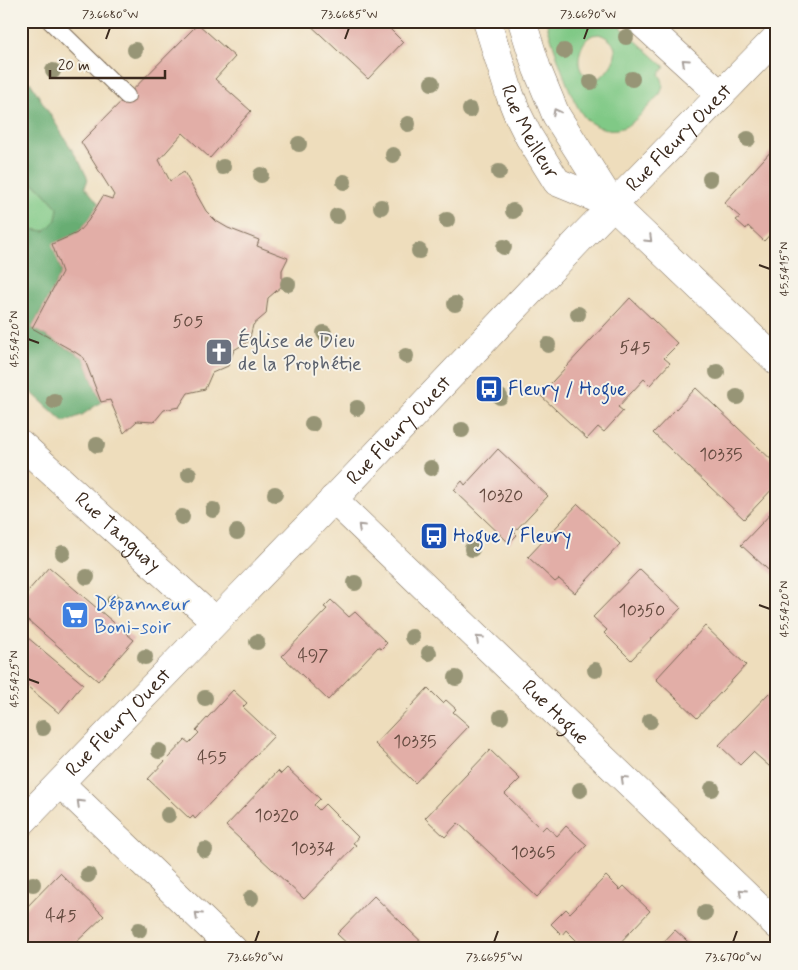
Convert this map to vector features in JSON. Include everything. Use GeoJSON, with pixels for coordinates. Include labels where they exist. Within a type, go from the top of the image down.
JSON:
{"type":"FeatureCollection","features":[{"type":"Feature","properties":{"kind":"street","name":"Rue Meilleur"},"geometry":{"type":"LineString","coordinates":[[487,21],[518,115],[529,137],[557,182],[614,205]]}},
{"type":"Feature","properties":{"kind":"street","name":"Rue Meilleur"},"geometry":{"type":"LineString","coordinates":[[522,21],[537,69],[556,115],[614,205],[777,361]]}},
{"type":"Feature","properties":{"kind":"street"},"geometry":{"type":"LineString","coordinates":[[640,21],[721,95]]}},
{"type":"Feature","properties":{"kind":"street","name":"Rue Fleury Ouest"},"geometry":{"type":"LineString","coordinates":[[21,823],[777,37]]}},
{"type":"Feature","properties":{"kind":"street","name":"Rue Tanguay"},"geometry":{"type":"LineString","coordinates":[[21,444],[215,621]]}},
{"type":"Feature","properties":{"kind":"street","name":"Rue Hogue"},"geometry":{"type":"LineString","coordinates":[[333,499],[777,925]]}},
{"type":"Feature","properties":{"kind":"street"},"geometry":{"type":"LineString","coordinates":[[60,784],[233,949]]}},
{"type":"Feature","properties":{"kind":"lane"},"geometry":{"type":"LineString","coordinates":[[50,21],[127,96]]}},
{"type":"Feature","properties":{"kind":"green space"},"geometry":{"type":"Polygon","coordinates":[[[546,21],[614,21],[665,67],[659,74],[663,84],[660,94],[638,117],[625,127],[619,129],[602,128],[587,120],[575,101],[563,74],[546,21]],[[599,34],[592,35],[584,42],[580,52],[579,63],[584,74],[600,78],[611,66],[614,60],[615,48],[607,38],[599,34]]]}},
{"type":"Feature","properties":{"kind":"green space"},"geometry":{"type":"Polygon","coordinates":[[[30,82],[80,163],[88,179],[85,187],[99,204],[88,221],[77,233],[53,244],[62,272],[32,328],[84,358],[101,402],[82,415],[64,422],[21,383],[21,225],[29,229],[45,231],[56,220],[58,208],[40,188],[21,175],[21,91],[30,82]]]}},
{"type":"Feature","properties":{"kind":"green space"},"geometry":{"type":"Polygon","coordinates":[[[21,175],[40,188],[58,208],[56,220],[45,231],[29,229],[21,225],[21,175]]]}},
{"type":"Feature","properties":{"kind":"building"},"geometry":{"type":"Polygon","coordinates":[[[306,21],[382,21],[403,42],[368,79],[306,21]]]}},
{"type":"Feature","properties":{"kind":"building"},"geometry":{"type":"Polygon","coordinates":[[[198,24],[235,57],[215,79],[251,111],[210,158],[183,133],[159,160],[170,181],[184,172],[206,211],[216,221],[228,228],[259,240],[257,246],[288,258],[282,270],[282,286],[268,298],[266,314],[253,325],[249,341],[234,350],[228,366],[212,373],[205,389],[188,393],[179,407],[164,410],[154,422],[137,421],[124,433],[110,400],[101,402],[84,358],[32,328],[62,272],[52,244],[77,233],[88,221],[103,196],[112,199],[114,195],[81,142],[198,24]]]}},
{"type":"Feature","properties":{"kind":"building"},"geometry":{"type":"Polygon","coordinates":[[[773,149],[777,152],[777,227],[764,241],[748,226],[746,229],[736,220],[740,217],[724,203],[773,149]]]}},
{"type":"Feature","properties":{"kind":"building"},"geometry":{"type":"Polygon","coordinates":[[[630,298],[678,344],[664,358],[670,363],[650,385],[644,379],[618,407],[623,411],[604,432],[598,427],[587,439],[540,395],[630,298]]]}},
{"type":"Feature","properties":{"kind":"building"},"geometry":{"type":"Polygon","coordinates":[[[696,388],[777,465],[777,484],[744,519],[653,433],[696,388]]]}},
{"type":"Feature","properties":{"kind":"building"},"geometry":{"type":"Polygon","coordinates":[[[498,449],[548,496],[514,532],[517,535],[509,543],[454,490],[462,481],[465,485],[498,449]]]}},
{"type":"Feature","properties":{"kind":"building"},"geometry":{"type":"Polygon","coordinates":[[[578,504],[620,544],[575,593],[559,579],[555,582],[528,557],[578,504]]]}},
{"type":"Feature","properties":{"kind":"building"},"geometry":{"type":"Polygon","coordinates":[[[777,507],[777,578],[741,545],[777,507]]]}},
{"type":"Feature","properties":{"kind":"building"},"geometry":{"type":"Polygon","coordinates":[[[49,567],[134,640],[98,681],[21,614],[21,599],[49,567]]]}},
{"type":"Feature","properties":{"kind":"building"},"geometry":{"type":"Polygon","coordinates":[[[640,569],[681,608],[631,660],[604,633],[607,630],[593,617],[640,569]]]}},
{"type":"Feature","properties":{"kind":"building"},"geometry":{"type":"Polygon","coordinates":[[[331,600],[349,617],[355,612],[387,643],[381,649],[378,647],[328,700],[282,656],[327,609],[324,607],[331,600]]]}},
{"type":"Feature","properties":{"kind":"building"},"geometry":{"type":"Polygon","coordinates":[[[705,626],[746,665],[697,718],[656,679],[705,626]]]}},
{"type":"Feature","properties":{"kind":"building"},"geometry":{"type":"Polygon","coordinates":[[[21,632],[83,684],[59,713],[21,681],[21,632]]]}},
{"type":"Feature","properties":{"kind":"building"},"geometry":{"type":"Polygon","coordinates":[[[428,688],[443,703],[446,700],[456,709],[453,712],[469,726],[415,783],[375,744],[428,688]]]}},
{"type":"Feature","properties":{"kind":"building"},"geometry":{"type":"Polygon","coordinates":[[[233,690],[247,703],[243,707],[274,736],[195,819],[193,816],[190,819],[148,779],[185,740],[189,743],[199,733],[196,730],[233,690]]]}},
{"type":"Feature","properties":{"kind":"building"},"geometry":{"type":"Polygon","coordinates":[[[769,693],[777,700],[777,773],[753,752],[740,765],[719,745],[769,693]]]}},
{"type":"Feature","properties":{"kind":"building"},"geometry":{"type":"Polygon","coordinates":[[[490,750],[520,779],[505,794],[542,830],[546,826],[557,836],[566,826],[587,845],[537,897],[458,823],[445,837],[425,818],[490,750]]]}},
{"type":"Feature","properties":{"kind":"building"},"geometry":{"type":"Polygon","coordinates":[[[287,768],[320,799],[314,805],[319,810],[325,804],[358,837],[353,843],[356,845],[304,899],[226,826],[278,771],[281,774],[287,768]]]}},
{"type":"Feature","properties":{"kind":"building"},"geometry":{"type":"Polygon","coordinates":[[[60,873],[104,916],[69,949],[21,949],[21,913],[60,873]]]}},
{"type":"Feature","properties":{"kind":"building"},"geometry":{"type":"Polygon","coordinates":[[[606,876],[620,890],[624,886],[650,911],[614,949],[585,949],[566,930],[562,935],[551,924],[566,909],[570,913],[606,876]]]}},
{"type":"Feature","properties":{"kind":"building"},"geometry":{"type":"Polygon","coordinates":[[[374,896],[429,949],[353,949],[337,934],[374,896]]]}},
{"type":"Feature","properties":{"kind":"building"},"geometry":{"type":"Polygon","coordinates":[[[675,930],[696,949],[657,949],[675,930]]]}},
{"type":"Feature","properties":{"kind":"building"},"geometry":{"type":"Polygon","coordinates":[[[117,942],[124,949],[110,949],[117,942]]]}},
{"type":"Feature","properties":{"kind":"place","name":"Église de Dieu de la Prophétie"},"geometry":{"type":"Point","coordinates":[219,352]}},
{"type":"Feature","properties":{"kind":"place","name":"Fleury / Hogue"},"geometry":{"type":"Point","coordinates":[489,389]}},
{"type":"Feature","properties":{"kind":"place","name":"Hogue / Fleury"},"geometry":{"type":"Point","coordinates":[434,536]}},
{"type":"Feature","properties":{"kind":"place","name":"Dépanneur Boni-soir"},"geometry":{"type":"Point","coordinates":[75,615]}}]}
